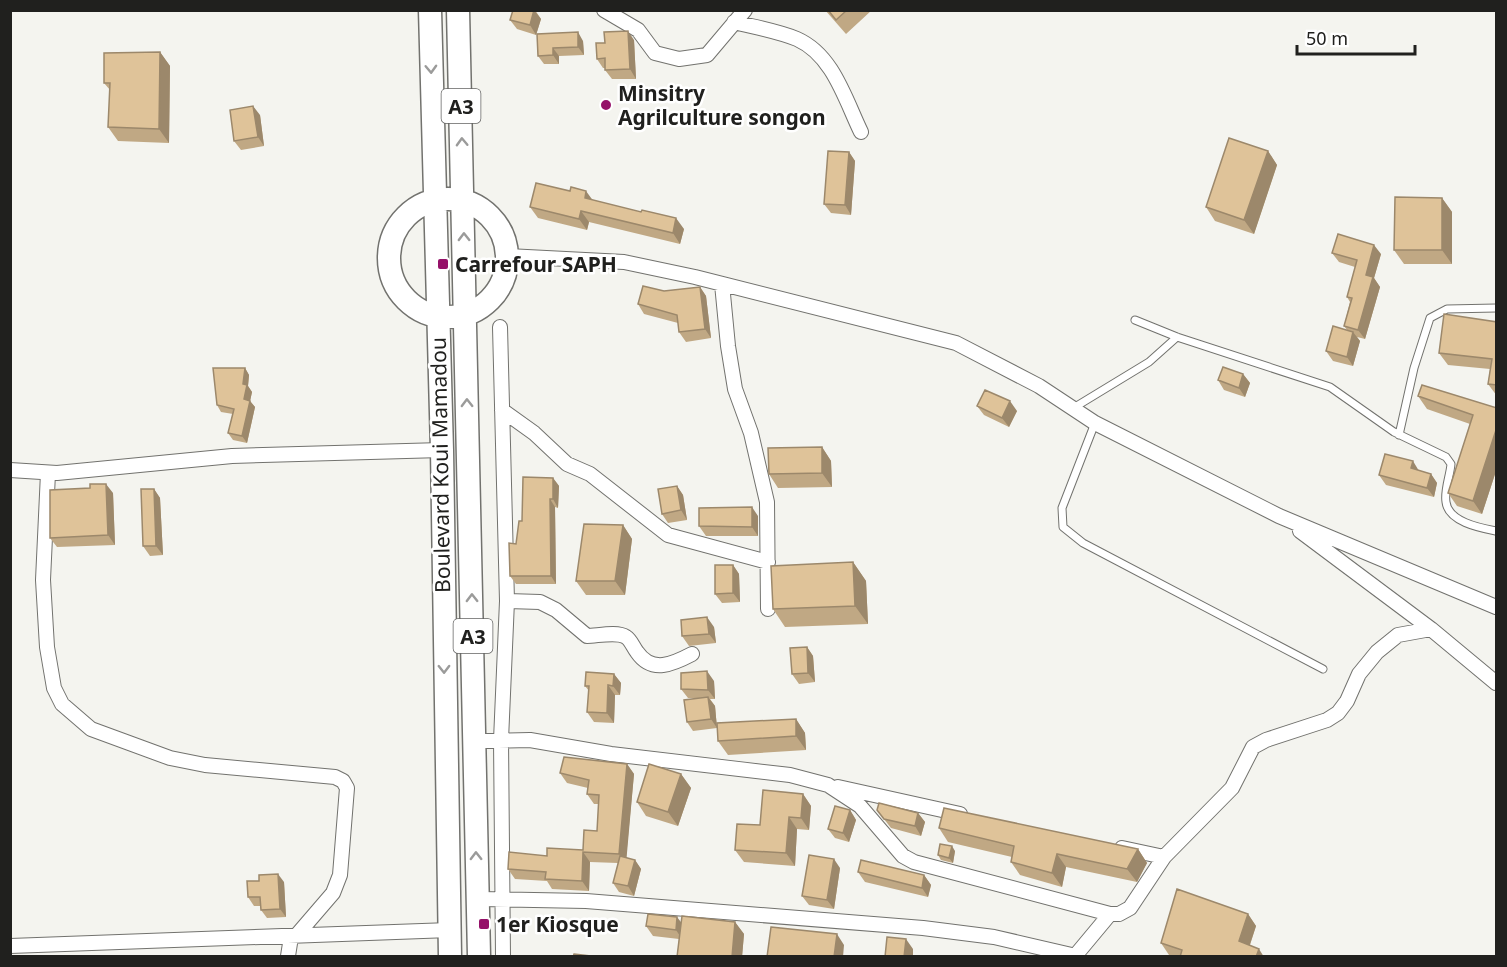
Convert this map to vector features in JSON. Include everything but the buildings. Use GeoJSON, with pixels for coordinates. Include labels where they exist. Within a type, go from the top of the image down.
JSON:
{"type":"FeatureCollection","features":[{"type":"Feature","properties":{"kind":"main road","name":"Boulevard Koui Mamadou"},"geometry":{"type":"LineString","coordinates":[[430,10],[442,450],[450,957]]}},
{"type":"Feature","properties":{"kind":"main road","name":"Boulevard Koui Mamadou"},"geometry":{"type":"LineString","coordinates":[[458,10],[479,957]]}},
{"type":"Feature","properties":{"kind":"main road"},"geometry":{"type":"LineString","coordinates":[[435,200],[464,201],[481,208],[494,221],[504,237],[507,256],[505,275],[496,292],[483,306],[466,315],[437,316],[418,310],[403,296],[393,279],[389,259],[392,239],[402,221],[417,208],[435,200]]}},
{"type":"Feature","properties":{"kind":"street"},"geometry":{"type":"LineString","coordinates":[[604,10],[638,30],[655,52],[679,59],[707,55],[744,10]]}},
{"type":"Feature","properties":{"kind":"street"},"geometry":{"type":"LineString","coordinates":[[734,22],[797,39],[818,53],[829,65],[861,132]]}},
{"type":"Feature","properties":{"kind":"street"},"geometry":{"type":"LineString","coordinates":[[507,256],[624,262],[722,284],[956,343],[1075,407],[1095,423],[1279,516],[1497,607]]}},
{"type":"Feature","properties":{"kind":"street"},"geometry":{"type":"LineString","coordinates":[[722,284],[735,389],[751,433],[767,502],[768,609]]}},
{"type":"Feature","properties":{"kind":"street"},"geometry":{"type":"LineString","coordinates":[[500,327],[507,601],[501,740],[503,957]]}},
{"type":"Feature","properties":{"kind":"street"},"geometry":{"type":"LineString","coordinates":[[502,410],[534,433],[567,464],[590,474],[669,535],[768,562]]}},
{"type":"Feature","properties":{"kind":"street"},"geometry":{"type":"LineString","coordinates":[[10,470],[48,472],[232,456],[442,450]]}},
{"type":"Feature","properties":{"kind":"street"},"geometry":{"type":"LineString","coordinates":[[48,472],[43,580],[47,647],[54,688],[62,704],[92,729],[170,758],[205,765],[335,777],[343,781],[347,788],[340,875],[333,893],[293,936],[288,957]]}},
{"type":"Feature","properties":{"kind":"street"},"geometry":{"type":"LineString","coordinates":[[1279,516],[1431,629],[1497,683]]}},
{"type":"Feature","properties":{"kind":"street"},"geometry":{"type":"LineString","coordinates":[[507,601],[540,602],[556,610],[587,636],[622,635],[647,663],[658,666],[673,664],[692,654]]}},
{"type":"Feature","properties":{"kind":"street"},"geometry":{"type":"LineString","coordinates":[[828,785],[860,806],[903,856],[1110,914],[1119,914],[1130,908],[1164,857],[1232,788],[1253,747],[1266,740],[1327,720],[1338,713],[1347,702],[1359,674],[1377,652],[1398,635],[1431,629]]}},
{"type":"Feature","properties":{"kind":"street"},"geometry":{"type":"LineString","coordinates":[[475,741],[530,740],[696,765],[747,768],[790,775],[979,818]]}},
{"type":"Feature","properties":{"kind":"street"},"geometry":{"type":"LineString","coordinates":[[1106,845],[1164,857]]}},
{"type":"Feature","properties":{"kind":"street"},"geometry":{"type":"LineString","coordinates":[[477,899],[586,901],[923,928],[994,937],[1049,952],[1075,956],[1110,914]]}},
{"type":"Feature","properties":{"kind":"street"},"geometry":{"type":"LineString","coordinates":[[10,946],[450,930]]}},
{"type":"Feature","properties":{"kind":"lane"},"geometry":{"type":"LineString","coordinates":[[1399,435],[1414,368],[1430,318],[1447,309],[1497,308]]}},
{"type":"Feature","properties":{"kind":"lane"},"geometry":{"type":"LineString","coordinates":[[1135,320],[1177,337],[1330,387],[1399,435],[1446,457],[1451,464],[1446,495],[1446,504],[1450,510],[1462,520],[1497,531]]}},
{"type":"Feature","properties":{"kind":"lane"},"geometry":{"type":"LineString","coordinates":[[1075,407],[1149,362],[1177,337]]}},
{"type":"Feature","properties":{"kind":"lane"},"geometry":{"type":"LineString","coordinates":[[1095,423],[1062,508],[1063,527],[1083,543],[1323,669]]}},
{"type":"Feature","properties":{"kind":"place","name":"Minsitry Agrilculture songon"},"geometry":{"type":"Point","coordinates":[606,105]}},
{"type":"Feature","properties":{"kind":"place","name":"Carrefour SAPH"},"geometry":{"type":"Point","coordinates":[443,264]}},
{"type":"Feature","properties":{"kind":"place","name":"1er Kiosque"},"geometry":{"type":"Point","coordinates":[484,924]}}]}
